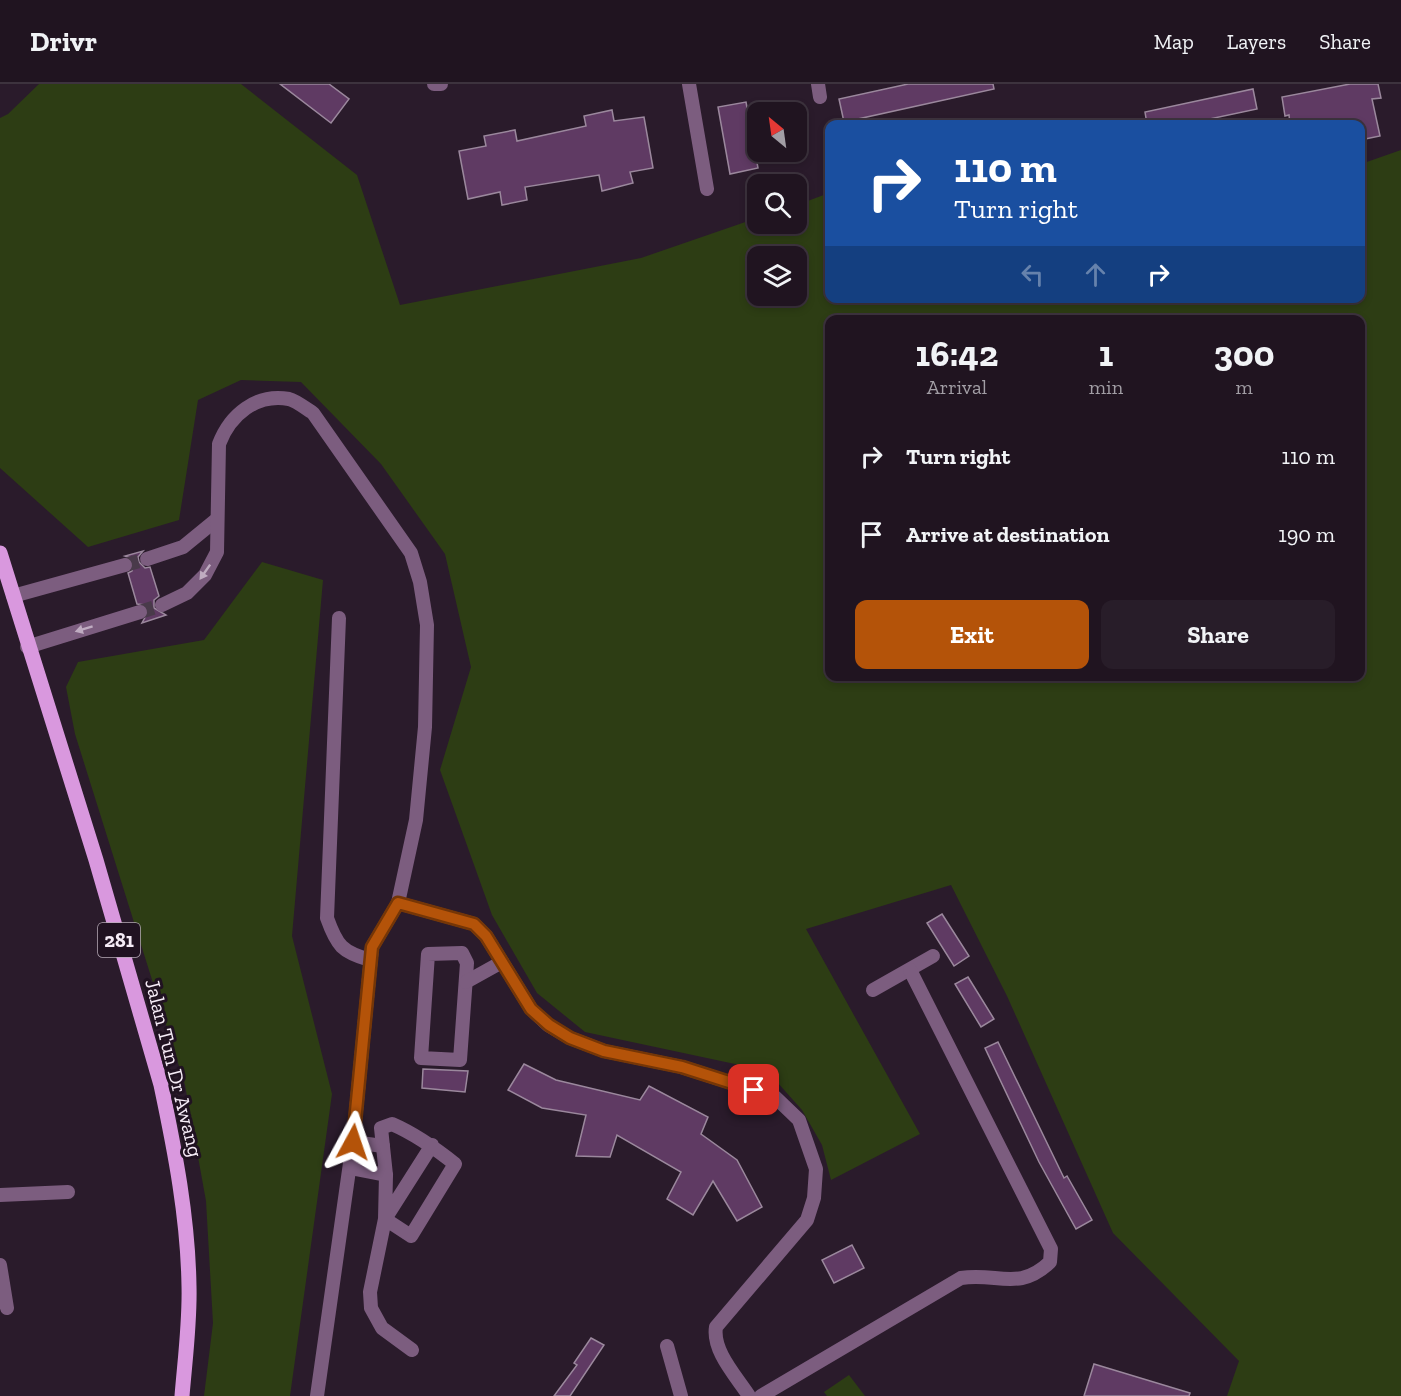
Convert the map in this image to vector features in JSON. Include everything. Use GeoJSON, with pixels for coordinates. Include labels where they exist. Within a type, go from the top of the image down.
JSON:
{"type":"FeatureCollection","features":[{"type":"Feature","properties":{"kind":"main road","name":"Jalan Tun Dr Awang"},"geometry":{"type":"LineString","coordinates":[[0,553],[27,646],[96,860],[169,1123],[187,1242],[189,1287],[182,1396]]}},
{"type":"Feature","properties":{"kind":"street"},"geometry":{"type":"LineString","coordinates":[[435,84],[441,84]]}},
{"type":"Feature","properties":{"kind":"street"},"geometry":{"type":"LineString","coordinates":[[689,84],[707,189]]}},
{"type":"Feature","properties":{"kind":"street"},"geometry":{"type":"LineString","coordinates":[[162,605],[187,593],[205,575],[217,552],[219,444],[225,428],[234,417],[267,398],[291,399],[313,414],[411,553],[420,582],[427,624],[425,727],[416,820],[398,903],[372,947],[350,1168],[317,1396]]}},
{"type":"Feature","properties":{"kind":"street"},"geometry":{"type":"LineString","coordinates":[[147,559],[183,547],[216,520]]}},
{"type":"Feature","properties":{"kind":"street"},"geometry":{"type":"LineString","coordinates":[[13,596],[125,565]]}},
{"type":"Feature","properties":{"kind":"street"},"geometry":{"type":"LineString","coordinates":[[27,646],[140,612]]}},
{"type":"Feature","properties":{"kind":"street"},"geometry":{"type":"LineString","coordinates":[[339,618],[327,918],[337,942],[347,953],[370,960]]}},
{"type":"Feature","properties":{"kind":"street"},"geometry":{"type":"LineString","coordinates":[[398,903],[474,924],[486,936],[531,1009],[549,1025],[570,1038],[604,1051],[682,1067],[775,1097],[799,1120],[816,1169],[814,1198],[807,1220],[716,1327],[714,1337],[750,1396]]}},
{"type":"Feature","properties":{"kind":"street"},"geometry":{"type":"LineString","coordinates":[[462,952],[467,963],[466,982],[460,1060],[422,1058],[428,954],[462,952]]}},
{"type":"Feature","properties":{"kind":"street"},"geometry":{"type":"LineString","coordinates":[[873,990],[933,956]]}},
{"type":"Feature","properties":{"kind":"street"},"geometry":{"type":"LineString","coordinates":[[466,982],[502,962]]}},
{"type":"Feature","properties":{"kind":"street"},"geometry":{"type":"LineString","coordinates":[[762,1396],[961,1278],[976,1275],[1022,1280],[1041,1271],[1050,1262],[1051,1250],[910,970]]}},
{"type":"Feature","properties":{"kind":"street"},"geometry":{"type":"LineString","coordinates":[[385,1219],[411,1236],[455,1164],[432,1145],[392,1124],[381,1128],[386,1175],[385,1219],[370,1292],[371,1308],[382,1328],[412,1350]]}},
{"type":"Feature","properties":{"kind":"street"},"geometry":{"type":"LineString","coordinates":[[353,1142],[383,1146]]}},
{"type":"Feature","properties":{"kind":"street"},"geometry":{"type":"LineString","coordinates":[[385,1219],[432,1145]]}},
{"type":"Feature","properties":{"kind":"street"},"geometry":{"type":"LineString","coordinates":[[350,1168],[386,1175]]}},
{"type":"Feature","properties":{"kind":"street"},"geometry":{"type":"LineString","coordinates":[[0,1196],[68,1192]]}},
{"type":"Feature","properties":{"kind":"street"},"geometry":{"type":"LineString","coordinates":[[0,1265],[7,1308]]}},
{"type":"Feature","properties":{"kind":"street"},"geometry":{"type":"LineString","coordinates":[[667,1346],[681,1396]]}},
{"type":"Feature","properties":{"kind":"green space"},"geometry":{"type":"Polygon","coordinates":[[[39,84],[241,84],[357,175],[400,305],[641,258],[747,221],[747,234],[807,234],[807,201],[825,194],[825,303],[1365,303],[1365,163],[1401,150],[1401,1396],[1227,1396],[1239,1361],[1113,1233],[1007,996],[951,885],[806,929],[920,1134],[831,1180],[822,1145],[802,1110],[777,1082],[735,1064],[585,1032],[537,993],[492,915],[440,770],[471,667],[445,554],[381,464],[301,382],[241,380],[198,400],[179,520],[88,547],[0,468],[0,118],[8,114],[39,84]]]}},
{"type":"Feature","properties":{"kind":"green space"},"geometry":{"type":"Polygon","coordinates":[[[262,562],[323,580],[292,936],[332,1094],[290,1396],[204,1396],[213,1323],[206,1201],[185,1085],[75,734],[66,687],[78,662],[204,640],[262,562]]]}},
{"type":"Feature","properties":{"kind":"green space"},"geometry":{"type":"Polygon","coordinates":[[[849,1375],[865,1396],[827,1396],[824,1392],[849,1375]]]}},
{"type":"Feature","properties":{"kind":"building"},"geometry":{"type":"Polygon","coordinates":[[[280,84],[329,84],[349,99],[331,123],[280,84]]]}},
{"type":"Feature","properties":{"kind":"building"},"geometry":{"type":"Polygon","coordinates":[[[908,84],[993,84],[994,89],[853,120],[844,120],[839,99],[908,84]]]}},
{"type":"Feature","properties":{"kind":"building"},"geometry":{"type":"Polygon","coordinates":[[[1350,84],[1378,84],[1381,98],[1372,99],[1380,136],[1365,139],[1365,120],[1290,120],[1289,115],[1285,116],[1282,97],[1350,84]]]}},
{"type":"Feature","properties":{"kind":"building"},"geometry":{"type":"Polygon","coordinates":[[[1253,89],[1257,109],[1205,120],[1146,120],[1145,112],[1253,89]]]}},
{"type":"Feature","properties":{"kind":"building"},"geometry":{"type":"Polygon","coordinates":[[[746,102],[747,162],[757,162],[758,168],[730,174],[718,107],[746,102]]]}},
{"type":"Feature","properties":{"kind":"building"},"geometry":{"type":"Polygon","coordinates":[[[612,110],[614,121],[644,117],[653,168],[630,172],[633,183],[602,191],[599,175],[525,187],[527,200],[502,205],[500,192],[468,199],[459,151],[486,146],[484,136],[515,130],[517,141],[586,126],[584,116],[612,110]]]}},
{"type":"Feature","properties":{"kind":"building"},"geometry":{"type":"Polygon","coordinates":[[[143,551],[138,557],[139,562],[145,568],[150,567],[159,596],[154,600],[154,608],[166,615],[142,623],[149,610],[146,605],[137,604],[128,573],[132,571],[134,563],[131,558],[125,556],[143,551]]]}},
{"type":"Feature","properties":{"kind":"building"},"geometry":{"type":"Polygon","coordinates":[[[942,914],[969,956],[954,966],[927,923],[942,914]]]}},
{"type":"Feature","properties":{"kind":"building"},"geometry":{"type":"Polygon","coordinates":[[[968,977],[994,1019],[981,1027],[955,984],[968,977]]]}},
{"type":"Feature","properties":{"kind":"building"},"geometry":{"type":"Polygon","coordinates":[[[998,1042],[1064,1178],[1067,1176],[1092,1220],[1076,1229],[1039,1162],[985,1048],[998,1042]]]}},
{"type":"Feature","properties":{"kind":"building"},"geometry":{"type":"Polygon","coordinates":[[[524,1064],[556,1080],[640,1100],[649,1086],[708,1117],[701,1134],[737,1160],[762,1207],[737,1221],[713,1181],[693,1215],[667,1199],[681,1172],[617,1135],[610,1157],[576,1156],[586,1115],[542,1108],[508,1090],[524,1064]]]}},
{"type":"Feature","properties":{"kind":"building"},"geometry":{"type":"Polygon","coordinates":[[[423,1069],[468,1071],[465,1092],[422,1088],[423,1069]]]}},
{"type":"Feature","properties":{"kind":"building"},"geometry":{"type":"Polygon","coordinates":[[[852,1245],[864,1268],[834,1283],[822,1260],[852,1245]]]}},
{"type":"Feature","properties":{"kind":"building"},"geometry":{"type":"Polygon","coordinates":[[[591,1338],[604,1345],[570,1396],[554,1396],[577,1365],[574,1363],[591,1338]]]}},
{"type":"Feature","properties":{"kind":"building"},"geometry":{"type":"Polygon","coordinates":[[[1094,1364],[1190,1393],[1189,1396],[1084,1396],[1094,1364]]]}},
{"type":"Feature","properties":{"kind":"tunnel"},"geometry":{"type":"LineString","coordinates":[[125,565],[147,559]]}},
{"type":"Feature","properties":{"kind":"tunnel"},"geometry":{"type":"LineString","coordinates":[[140,612],[162,605]]}},
{"type":"Feature","properties":{"kind":"route"},"geometry":{"type":"LineString","coordinates":[[353,1142],[372,947],[398,903],[474,924],[486,936],[531,1009],[549,1025],[570,1038],[604,1051],[682,1067],[754,1090]]}}]}
